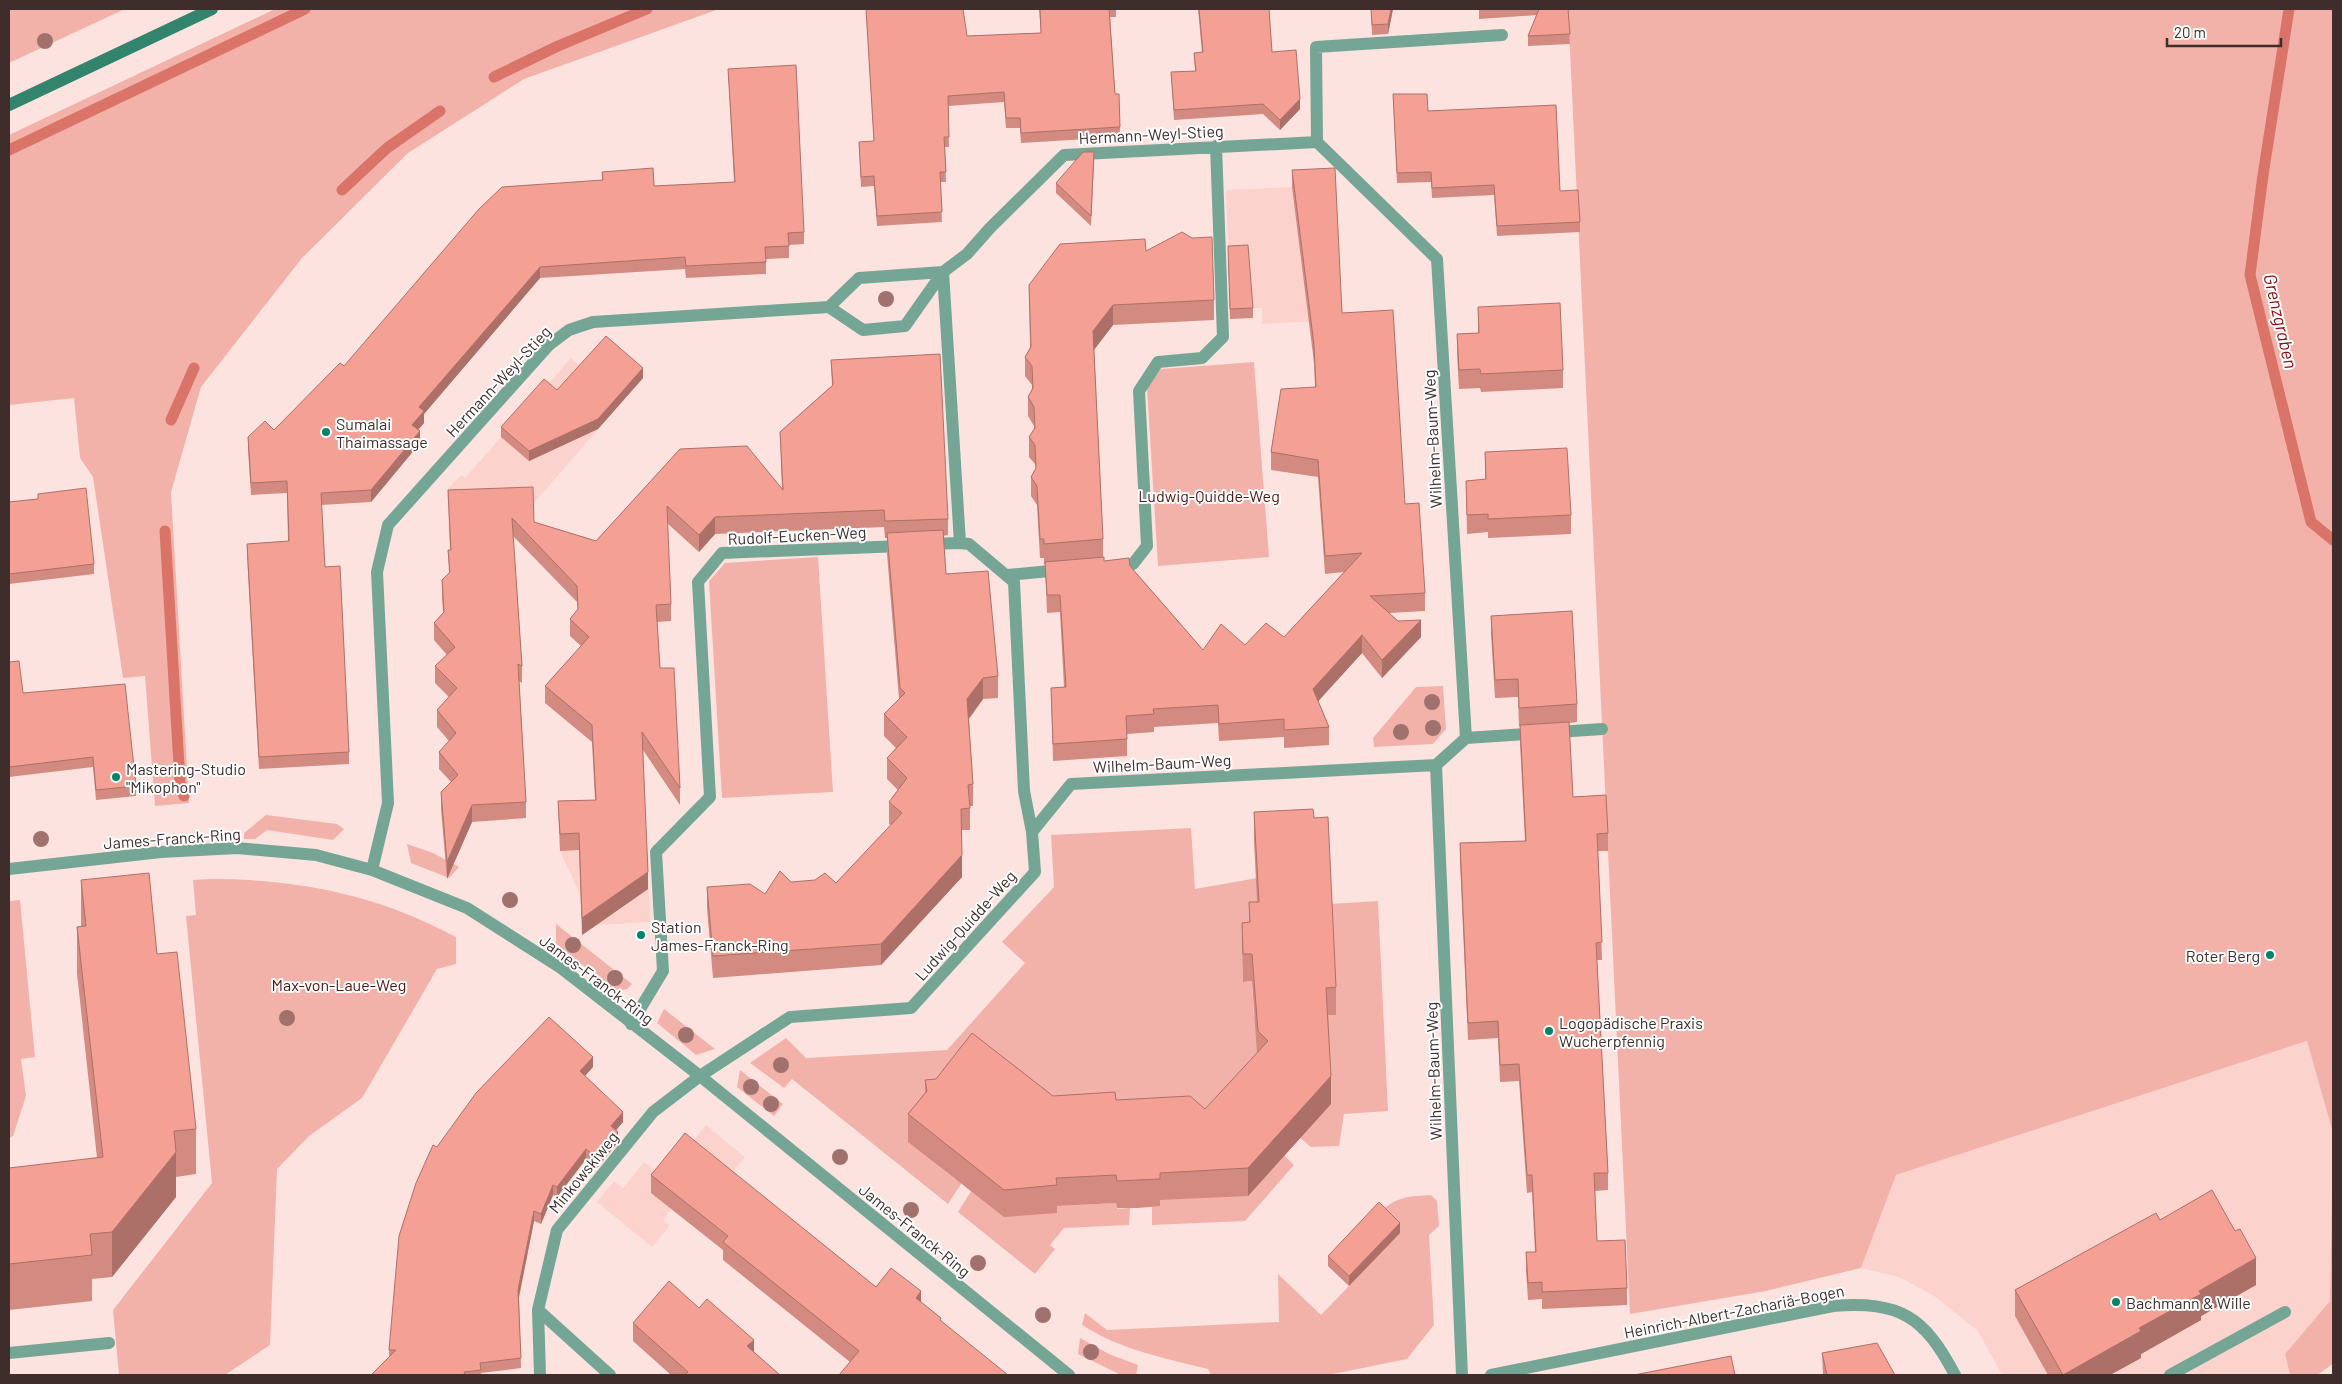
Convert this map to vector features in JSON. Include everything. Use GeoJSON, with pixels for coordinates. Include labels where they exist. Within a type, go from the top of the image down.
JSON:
{"type":"FeatureCollection","features":[{"type":"Feature","properties":{"kind":"street"},"geometry":{"type":"LineString","coordinates":[[9,105],[212,9]]}},
{"type":"Feature","properties":{"kind":"street"},"geometry":{"type":"LineString","coordinates":[[1317,142],[1316,47],[1502,35]]}},
{"type":"Feature","properties":{"kind":"street","name":"Hermann-Weyl-Stieg"},"geometry":{"type":"LineString","coordinates":[[372,870],[388,803],[377,572],[388,524],[549,345],[569,330],[592,322],[829,307],[863,330],[905,326],[944,272],[967,254],[990,228],[1064,155],[1317,142]]}},
{"type":"Feature","properties":{"kind":"street","name":"Wilhelm-Baum-Weg"},"geometry":{"type":"LineString","coordinates":[[1317,142],[1437,259],[1466,738]]}},
{"type":"Feature","properties":{"kind":"street"},"geometry":{"type":"LineString","coordinates":[[1104,567],[1132,564],[1147,546],[1139,391],[1158,362],[1202,358],[1222,337],[1216,146]]}},
{"type":"Feature","properties":{"kind":"street"},"geometry":{"type":"LineString","coordinates":[[829,307],[859,278],[944,272],[960,543],[969,544],[1008,575],[1075,569]]}},
{"type":"Feature","properties":{"kind":"street","name":"Rudolf-Eucken-Weg"},"geometry":{"type":"LineString","coordinates":[[631,1024],[663,971],[656,852],[710,798],[698,582],[722,553],[960,543]]}},
{"type":"Feature","properties":{"kind":"street","name":"Ludwig-Quidde-Weg"},"geometry":{"type":"LineString","coordinates":[[700,1076],[790,1016],[912,1008],[1035,872],[1032,832],[1024,791],[1014,582],[1008,575]]}},
{"type":"Feature","properties":{"kind":"street"},"geometry":{"type":"LineString","coordinates":[[1436,765],[1466,738],[1602,729]]}},
{"type":"Feature","properties":{"kind":"street","name":"Wilhelm-Baum-Weg"},"geometry":{"type":"LineString","coordinates":[[1032,832],[1071,784],[1436,765],[1462,1375]]}},
{"type":"Feature","properties":{"kind":"street","name":"James-Franck-Ring"},"geometry":{"type":"LineString","coordinates":[[9,869],[161,852],[237,848],[316,855],[372,870],[467,908],[561,968],[700,1076],[1069,1375]]}},
{"type":"Feature","properties":{"kind":"street","name":"Minkowskiweg"},"geometry":{"type":"LineString","coordinates":[[540,1375],[538,1310],[557,1230],[653,1112],[700,1076]]}},
{"type":"Feature","properties":{"kind":"street","name":"Heinrich-Albert-Zachariä-Bogen"},"geometry":{"type":"LineString","coordinates":[[1491,1375],[1833,1306],[1857,1304],[1879,1306],[1902,1313],[1922,1325],[1955,1375]]}},
{"type":"Feature","properties":{"kind":"street"},"geometry":{"type":"LineString","coordinates":[[538,1310],[610,1375]]}},
{"type":"Feature","properties":{"kind":"street"},"geometry":{"type":"LineString","coordinates":[[2170,1375],[2285,1312]]}},
{"type":"Feature","properties":{"kind":"street"},"geometry":{"type":"LineString","coordinates":[[9,1353],[109,1343]]}},
{"type":"Feature","properties":{"kind":"shaded area"},"geometry":{"type":"Polygon","coordinates":[[[1335,185],[1342,320],[1262,324],[1262,308],[1231,309],[1226,190],[1335,185]]]}},
{"type":"Feature","properties":{"kind":"shaded area"},"geometry":{"type":"Polygon","coordinates":[[[571,358],[584,370],[630,368],[643,378],[533,504],[534,535],[449,539],[447,490],[461,475],[465,478],[571,358]]]}},
{"type":"Feature","properties":{"kind":"shaded area"},"geometry":{"type":"Polygon","coordinates":[[[645,814],[650,922],[582,926],[580,894],[560,851],[558,818],[645,814]]]}},
{"type":"Feature","properties":{"kind":"shaded area","name":"Bachmann & Wille"},"geometry":{"type":"Polygon","coordinates":[[[2307,1041],[2333,1133],[2330,1301],[2285,1354],[2290,1375],[2002,1375],[1978,1331],[1934,1296],[1899,1277],[1861,1268],[1896,1175],[2307,1041]]]}},
{"type":"Feature","properties":{"kind":"shaded area"},"geometry":{"type":"Polygon","coordinates":[[[706,1125],[745,1157],[703,1210],[683,1194],[663,1220],[670,1225],[652,1247],[597,1202],[614,1181],[623,1188],[644,1162],[664,1177],[706,1125]]]}},
{"type":"Feature","properties":{"kind":"green space"},"geometry":{"type":"Polygon","coordinates":[[[9,9],[125,9],[9,63],[9,9]]]}},
{"type":"Feature","properties":{"kind":"green space"},"geometry":{"type":"Polygon","coordinates":[[[275,9],[719,9],[524,79],[408,153],[302,258],[201,387],[171,492],[189,803],[155,806],[145,676],[123,678],[93,477],[80,458],[74,398],[9,405],[9,135],[275,9]]]}},
{"type":"Feature","properties":{"kind":"green space"},"geometry":{"type":"Polygon","coordinates":[[[1568,9],[2333,9],[2333,1133],[2307,1041],[1896,1175],[1861,1268],[1766,1291],[1630,1314],[1568,9]]]}},
{"type":"Feature","properties":{"kind":"green space","name":"Ludwig-Quidde-Weg"},"geometry":{"type":"Polygon","coordinates":[[[1254,362],[1269,557],[1158,566],[1147,387],[1161,369],[1254,362]]]}},
{"type":"Feature","properties":{"kind":"green space"},"geometry":{"type":"Polygon","coordinates":[[[818,557],[833,792],[722,798],[709,581],[725,563],[818,557]]]}},
{"type":"Feature","properties":{"kind":"green space"},"geometry":{"type":"Polygon","coordinates":[[[1443,686],[1446,729],[1433,744],[1374,747],[1373,738],[1416,687],[1443,686]]]}},
{"type":"Feature","properties":{"kind":"green space"},"geometry":{"type":"Polygon","coordinates":[[[266,815],[337,824],[344,829],[333,840],[267,830],[255,839],[244,839],[244,833],[266,815]]]}},
{"type":"Feature","properties":{"kind":"green space"},"geometry":{"type":"Polygon","coordinates":[[[1191,828],[1195,889],[1257,878],[1259,929],[1242,951],[1243,982],[1252,981],[1254,1015],[1265,1026],[1266,1046],[1195,1128],[908,1141],[956,1180],[965,1178],[948,1204],[792,1079],[784,1088],[750,1063],[786,1038],[806,1058],[947,1050],[1025,963],[1002,942],[1054,887],[1051,835],[1191,828]]]}},
{"type":"Feature","properties":{"kind":"green space"},"geometry":{"type":"Polygon","coordinates":[[[407,844],[433,853],[459,867],[449,878],[411,863],[407,844]]]}},
{"type":"Feature","properties":{"kind":"green space","name":"Max-von-Laue-Weg"},"geometry":{"type":"Polygon","coordinates":[[[193,880],[274,882],[305,886],[336,892],[396,910],[456,937],[456,964],[437,969],[362,1098],[309,1136],[277,1169],[270,1345],[225,1375],[119,1375],[113,1310],[212,1183],[186,916],[196,915],[193,880]]]}},
{"type":"Feature","properties":{"kind":"green space"},"geometry":{"type":"Polygon","coordinates":[[[20,900],[35,1057],[21,1059],[26,1096],[13,1136],[9,1138],[9,901],[20,900]]]}},
{"type":"Feature","properties":{"kind":"green space"},"geometry":{"type":"Polygon","coordinates":[[[1378,901],[1388,1111],[1344,1114],[1339,1146],[1311,1147],[1300,1138],[1326,1015],[1330,904],[1378,901]]]}},
{"type":"Feature","properties":{"kind":"green space"},"geometry":{"type":"Polygon","coordinates":[[[556,924],[632,984],[627,989],[617,992],[556,944],[556,924]]]}},
{"type":"Feature","properties":{"kind":"green space"},"geometry":{"type":"Polygon","coordinates":[[[664,1009],[715,1049],[696,1055],[657,1023],[664,1009]]]}},
{"type":"Feature","properties":{"kind":"green space"},"geometry":{"type":"Polygon","coordinates":[[[740,1070],[783,1104],[774,1116],[737,1087],[740,1070]]]}},
{"type":"Feature","properties":{"kind":"green space"},"geometry":{"type":"Polygon","coordinates":[[[2333,1133],[2333,1364],[2317,1375],[2290,1375],[2285,1354],[2330,1301],[2333,1133]]]}},
{"type":"Feature","properties":{"kind":"green space"},"geometry":{"type":"Polygon","coordinates":[[[1284,1155],[1294,1165],[1245,1221],[1152,1225],[1152,1207],[1160,1200],[1284,1155]]]}},
{"type":"Feature","properties":{"kind":"green space"},"geometry":{"type":"Polygon","coordinates":[[[975,1185],[1056,1206],[1116,1203],[1117,1209],[1130,1208],[1129,1225],[1064,1228],[1050,1245],[1055,1249],[1035,1274],[958,1212],[975,1185]]]}},
{"type":"Feature","properties":{"kind":"green space"},"geometry":{"type":"Polygon","coordinates":[[[1431,1195],[1437,1201],[1439,1226],[1429,1235],[1434,1325],[1407,1359],[1328,1375],[1211,1375],[1208,1369],[1127,1347],[1082,1325],[1085,1313],[1107,1330],[1279,1322],[1278,1274],[1321,1315],[1400,1233],[1379,1212],[1403,1198],[1431,1195]]]}},
{"type":"Feature","properties":{"kind":"green space"},"geometry":{"type":"Polygon","coordinates":[[[1080,1338],[1109,1354],[1138,1365],[1136,1375],[1119,1374],[1078,1354],[1080,1338]]]}},
{"type":"Feature","properties":{"kind":"building"},"geometry":{"type":"Polygon","coordinates":[[[866,9],[963,9],[967,36],[1041,33],[1040,9],[1109,9],[1115,94],[1119,94],[1120,127],[1021,133],[1020,118],[1006,118],[1004,92],[948,96],[949,137],[944,137],[946,172],[940,172],[942,212],[877,216],[874,176],[861,177],[859,142],[874,141],[866,9]]]}},
{"type":"Feature","properties":{"kind":"building"},"geometry":{"type":"Polygon","coordinates":[[[1199,9],[1269,9],[1272,52],[1296,50],[1300,99],[1280,120],[1263,104],[1174,110],[1171,72],[1196,71],[1194,53],[1203,52],[1199,9]]]}},
{"type":"Feature","properties":{"kind":"building"},"geometry":{"type":"Polygon","coordinates":[[[1371,9],[1391,9],[1388,24],[1372,25],[1371,9]]]}},
{"type":"Feature","properties":{"kind":"building"},"geometry":{"type":"Polygon","coordinates":[[[1539,9],[1568,9],[1570,34],[1528,36],[1539,9]]]}},
{"type":"Feature","properties":{"kind":"building"},"geometry":{"type":"Polygon","coordinates":[[[796,65],[804,232],[788,233],[789,246],[765,247],[766,262],[686,266],[685,257],[540,267],[419,407],[424,411],[412,425],[420,431],[371,490],[321,493],[325,567],[340,566],[349,752],[259,757],[247,544],[289,541],[287,481],[251,483],[248,437],[265,421],[274,430],[340,363],[344,366],[479,209],[502,187],[603,180],[602,172],[653,168],[654,186],[735,182],[728,69],[796,65]]]}},
{"type":"Feature","properties":{"kind":"building"},"geometry":{"type":"Polygon","coordinates":[[[1393,94],[1427,94],[1428,111],[1556,105],[1560,191],[1578,190],[1580,222],[1497,226],[1494,185],[1432,188],[1431,172],[1397,173],[1393,94]]]}},
{"type":"Feature","properties":{"kind":"building"},"geometry":{"type":"Polygon","coordinates":[[[1083,152],[1094,152],[1091,216],[1056,183],[1083,152]]]}},
{"type":"Feature","properties":{"kind":"building"},"geometry":{"type":"Polygon","coordinates":[[[1335,168],[1342,313],[1393,310],[1405,504],[1419,503],[1425,593],[1370,596],[1398,621],[1421,620],[1382,660],[1362,635],[1313,689],[1329,727],[1284,730],[1284,719],[1219,724],[1218,705],[1153,709],[1154,714],[1126,716],[1127,739],[1053,744],[1051,688],[1066,687],[1060,595],[1047,595],[1045,562],[1104,557],[1104,561],[1129,558],[1130,566],[1203,650],[1221,624],[1245,645],[1266,623],[1284,637],[1362,553],[1325,556],[1318,460],[1271,452],[1281,389],[1316,387],[1314,345],[1292,170],[1335,168]]]}},
{"type":"Feature","properties":{"kind":"building"},"geometry":{"type":"Polygon","coordinates":[[[1182,232],[1192,238],[1212,237],[1214,300],[1113,305],[1093,331],[1103,539],[1044,544],[1044,539],[1040,539],[1037,486],[1031,477],[1036,468],[1035,445],[1029,437],[1035,428],[1034,407],[1028,397],[1033,388],[1032,366],[1025,357],[1031,347],[1029,285],[1060,244],[1145,239],[1146,251],[1182,232]]]}},
{"type":"Feature","properties":{"kind":"building"},"geometry":{"type":"Polygon","coordinates":[[[1248,245],[1253,308],[1230,309],[1228,246],[1248,245]]]}},
{"type":"Feature","properties":{"kind":"building"},"geometry":{"type":"Polygon","coordinates":[[[1560,303],[1563,370],[1481,374],[1480,369],[1459,370],[1457,334],[1479,333],[1478,307],[1560,303]]]}},
{"type":"Feature","properties":{"kind":"building"},"geometry":{"type":"Polygon","coordinates":[[[606,336],[643,368],[598,419],[529,451],[501,427],[544,379],[557,390],[606,336]]]}},
{"type":"Feature","properties":{"kind":"building"},"geometry":{"type":"Polygon","coordinates":[[[940,354],[948,519],[885,521],[884,510],[715,517],[699,535],[667,506],[671,604],[656,605],[660,668],[674,668],[680,788],[642,732],[648,872],[582,918],[579,833],[560,834],[558,801],[596,800],[592,725],[545,686],[589,637],[570,619],[578,609],[577,586],[512,518],[522,666],[518,664],[526,802],[472,805],[447,862],[441,792],[458,775],[439,752],[456,733],[437,710],[457,688],[435,666],[455,647],[434,623],[444,612],[442,580],[450,572],[448,550],[451,550],[448,490],[533,487],[534,522],[596,541],[680,449],[747,446],[783,490],[780,432],[833,385],[831,360],[940,354]]]}},
{"type":"Feature","properties":{"kind":"building"},"geometry":{"type":"Polygon","coordinates":[[[1567,448],[1571,515],[1488,519],[1488,514],[1467,515],[1466,481],[1486,479],[1485,452],[1567,448]]]}},
{"type":"Feature","properties":{"kind":"building"},"geometry":{"type":"Polygon","coordinates":[[[86,488],[94,564],[9,574],[9,502],[38,499],[38,494],[86,488]]]}},
{"type":"Feature","properties":{"kind":"building"},"geometry":{"type":"Polygon","coordinates":[[[943,530],[946,574],[988,571],[998,676],[983,678],[967,699],[973,784],[968,785],[970,808],[961,809],[962,855],[881,944],[713,956],[707,887],[750,884],[765,894],[780,871],[791,882],[815,880],[825,873],[836,883],[902,813],[889,802],[907,778],[887,758],[907,737],[884,714],[905,693],[900,688],[887,533],[943,530]]]}},
{"type":"Feature","properties":{"kind":"building"},"geometry":{"type":"Polygon","coordinates":[[[1572,611],[1577,704],[1519,708],[1518,679],[1495,680],[1491,616],[1572,611]]]}},
{"type":"Feature","properties":{"kind":"building"},"geometry":{"type":"Polygon","coordinates":[[[19,661],[23,693],[125,684],[136,786],[96,790],[93,757],[9,767],[9,662],[19,661]]]}},
{"type":"Feature","properties":{"kind":"building"},"geometry":{"type":"Polygon","coordinates":[[[1569,722],[1573,797],[1606,795],[1608,833],[1597,834],[1602,942],[1596,943],[1608,1173],[1594,1173],[1597,1241],[1625,1240],[1627,1288],[1542,1292],[1542,1282],[1528,1283],[1526,1252],[1536,1252],[1532,1175],[1527,1175],[1519,1064],[1500,1065],[1498,1021],[1468,1023],[1460,843],[1526,841],[1520,725],[1569,722]]]}},
{"type":"Feature","properties":{"kind":"building"},"geometry":{"type":"Polygon","coordinates":[[[1313,809],[1314,818],[1328,817],[1336,987],[1326,988],[1331,1076],[1248,1168],[1160,1173],[1160,1179],[1117,1181],[1116,1175],[1056,1178],[1057,1185],[1004,1190],[908,1114],[927,1091],[925,1080],[936,1079],[972,1033],[1053,1096],[1115,1092],[1116,1100],[1190,1096],[1205,1109],[1268,1041],[1258,1031],[1252,954],[1243,954],[1242,923],[1250,922],[1249,902],[1259,902],[1254,812],[1313,809]]]}},
{"type":"Feature","properties":{"kind":"building"},"geometry":{"type":"Polygon","coordinates":[[[149,873],[157,954],[177,952],[196,1129],[174,1131],[176,1152],[112,1232],[90,1234],[92,1255],[9,1264],[9,1168],[103,1157],[77,927],[86,926],[81,880],[149,873]]]}},
{"type":"Feature","properties":{"kind":"building"},"geometry":{"type":"Polygon","coordinates":[[[549,1017],[593,1057],[580,1071],[623,1112],[611,1126],[618,1132],[597,1158],[586,1149],[557,1187],[553,1185],[541,1214],[534,1211],[518,1290],[521,1358],[480,1363],[481,1370],[464,1372],[465,1375],[371,1375],[396,1350],[389,1350],[399,1236],[416,1183],[433,1145],[437,1147],[476,1093],[549,1017]]]}},
{"type":"Feature","properties":{"kind":"building"},"geometry":{"type":"Polygon","coordinates":[[[685,1133],[876,1287],[891,1268],[921,1291],[916,1298],[941,1318],[940,1320],[1008,1375],[839,1375],[859,1351],[723,1242],[728,1236],[651,1175],[685,1133]]]}},
{"type":"Feature","properties":{"kind":"building"},"geometry":{"type":"Polygon","coordinates":[[[2212,1190],[2235,1231],[2240,1229],[2256,1258],[2199,1291],[2201,1294],[2139,1328],[2141,1331],[2063,1375],[2015,1290],[2156,1213],[2160,1220],[2212,1190]]]}},
{"type":"Feature","properties":{"kind":"building"},"geometry":{"type":"Polygon","coordinates":[[[1379,1202],[1400,1223],[1349,1276],[1328,1256],[1379,1202]]]}},
{"type":"Feature","properties":{"kind":"building"},"geometry":{"type":"Polygon","coordinates":[[[669,1281],[699,1308],[707,1299],[754,1340],[747,1346],[780,1375],[685,1375],[688,1372],[633,1323],[669,1281]]]}},
{"type":"Feature","properties":{"kind":"building"},"geometry":{"type":"Polygon","coordinates":[[[1877,1343],[1895,1375],[1827,1375],[1822,1353],[1877,1343]]]}},
{"type":"Feature","properties":{"kind":"building"},"geometry":{"type":"Polygon","coordinates":[[[1731,1356],[1735,1375],[1634,1375],[1731,1356]]]}},
{"type":"Feature","properties":{"kind":"waterway"},"geometry":{"type":"LineString","coordinates":[[9,150],[305,9]]}},
{"type":"Feature","properties":{"kind":"waterway"},"geometry":{"type":"LineString","coordinates":[[494,77],[558,46],[647,9]]}},
{"type":"Feature","properties":{"kind":"waterway","name":"Grenzgraben"},"geometry":{"type":"LineString","coordinates":[[2289,9],[2263,175],[2250,275],[2311,522],[2333,540]]}},
{"type":"Feature","properties":{"kind":"waterway"},"geometry":{"type":"LineString","coordinates":[[342,190],[387,148],[440,111]]}},
{"type":"Feature","properties":{"kind":"waterway"},"geometry":{"type":"LineString","coordinates":[[171,420],[194,368]]}},
{"type":"Feature","properties":{"kind":"waterway"},"geometry":{"type":"LineString","coordinates":[[165,531],[180,782],[184,796]]}},
{"type":"Feature","properties":{"kind":"place","name":"Sumalai Thaimassage"},"geometry":{"type":"Point","coordinates":[326,432]}},
{"type":"Feature","properties":{"kind":"place","name":"Mastering-Studio \"Mikophon\""},"geometry":{"type":"Point","coordinates":[116,777]}},
{"type":"Feature","properties":{"kind":"place","name":"Station James-Franck-Ring"},"geometry":{"type":"Point","coordinates":[641,935]}},
{"type":"Feature","properties":{"kind":"place","name":"Roter Berg"},"geometry":{"type":"Point","coordinates":[2270,955]}},
{"type":"Feature","properties":{"kind":"place","name":"Logopädische Praxis Wucherpfennig"},"geometry":{"type":"Point","coordinates":[1549,1031]}},
{"type":"Feature","properties":{"kind":"place","name":"Bachmann & Wille"},"geometry":{"type":"Point","coordinates":[2116,1302]}}]}
